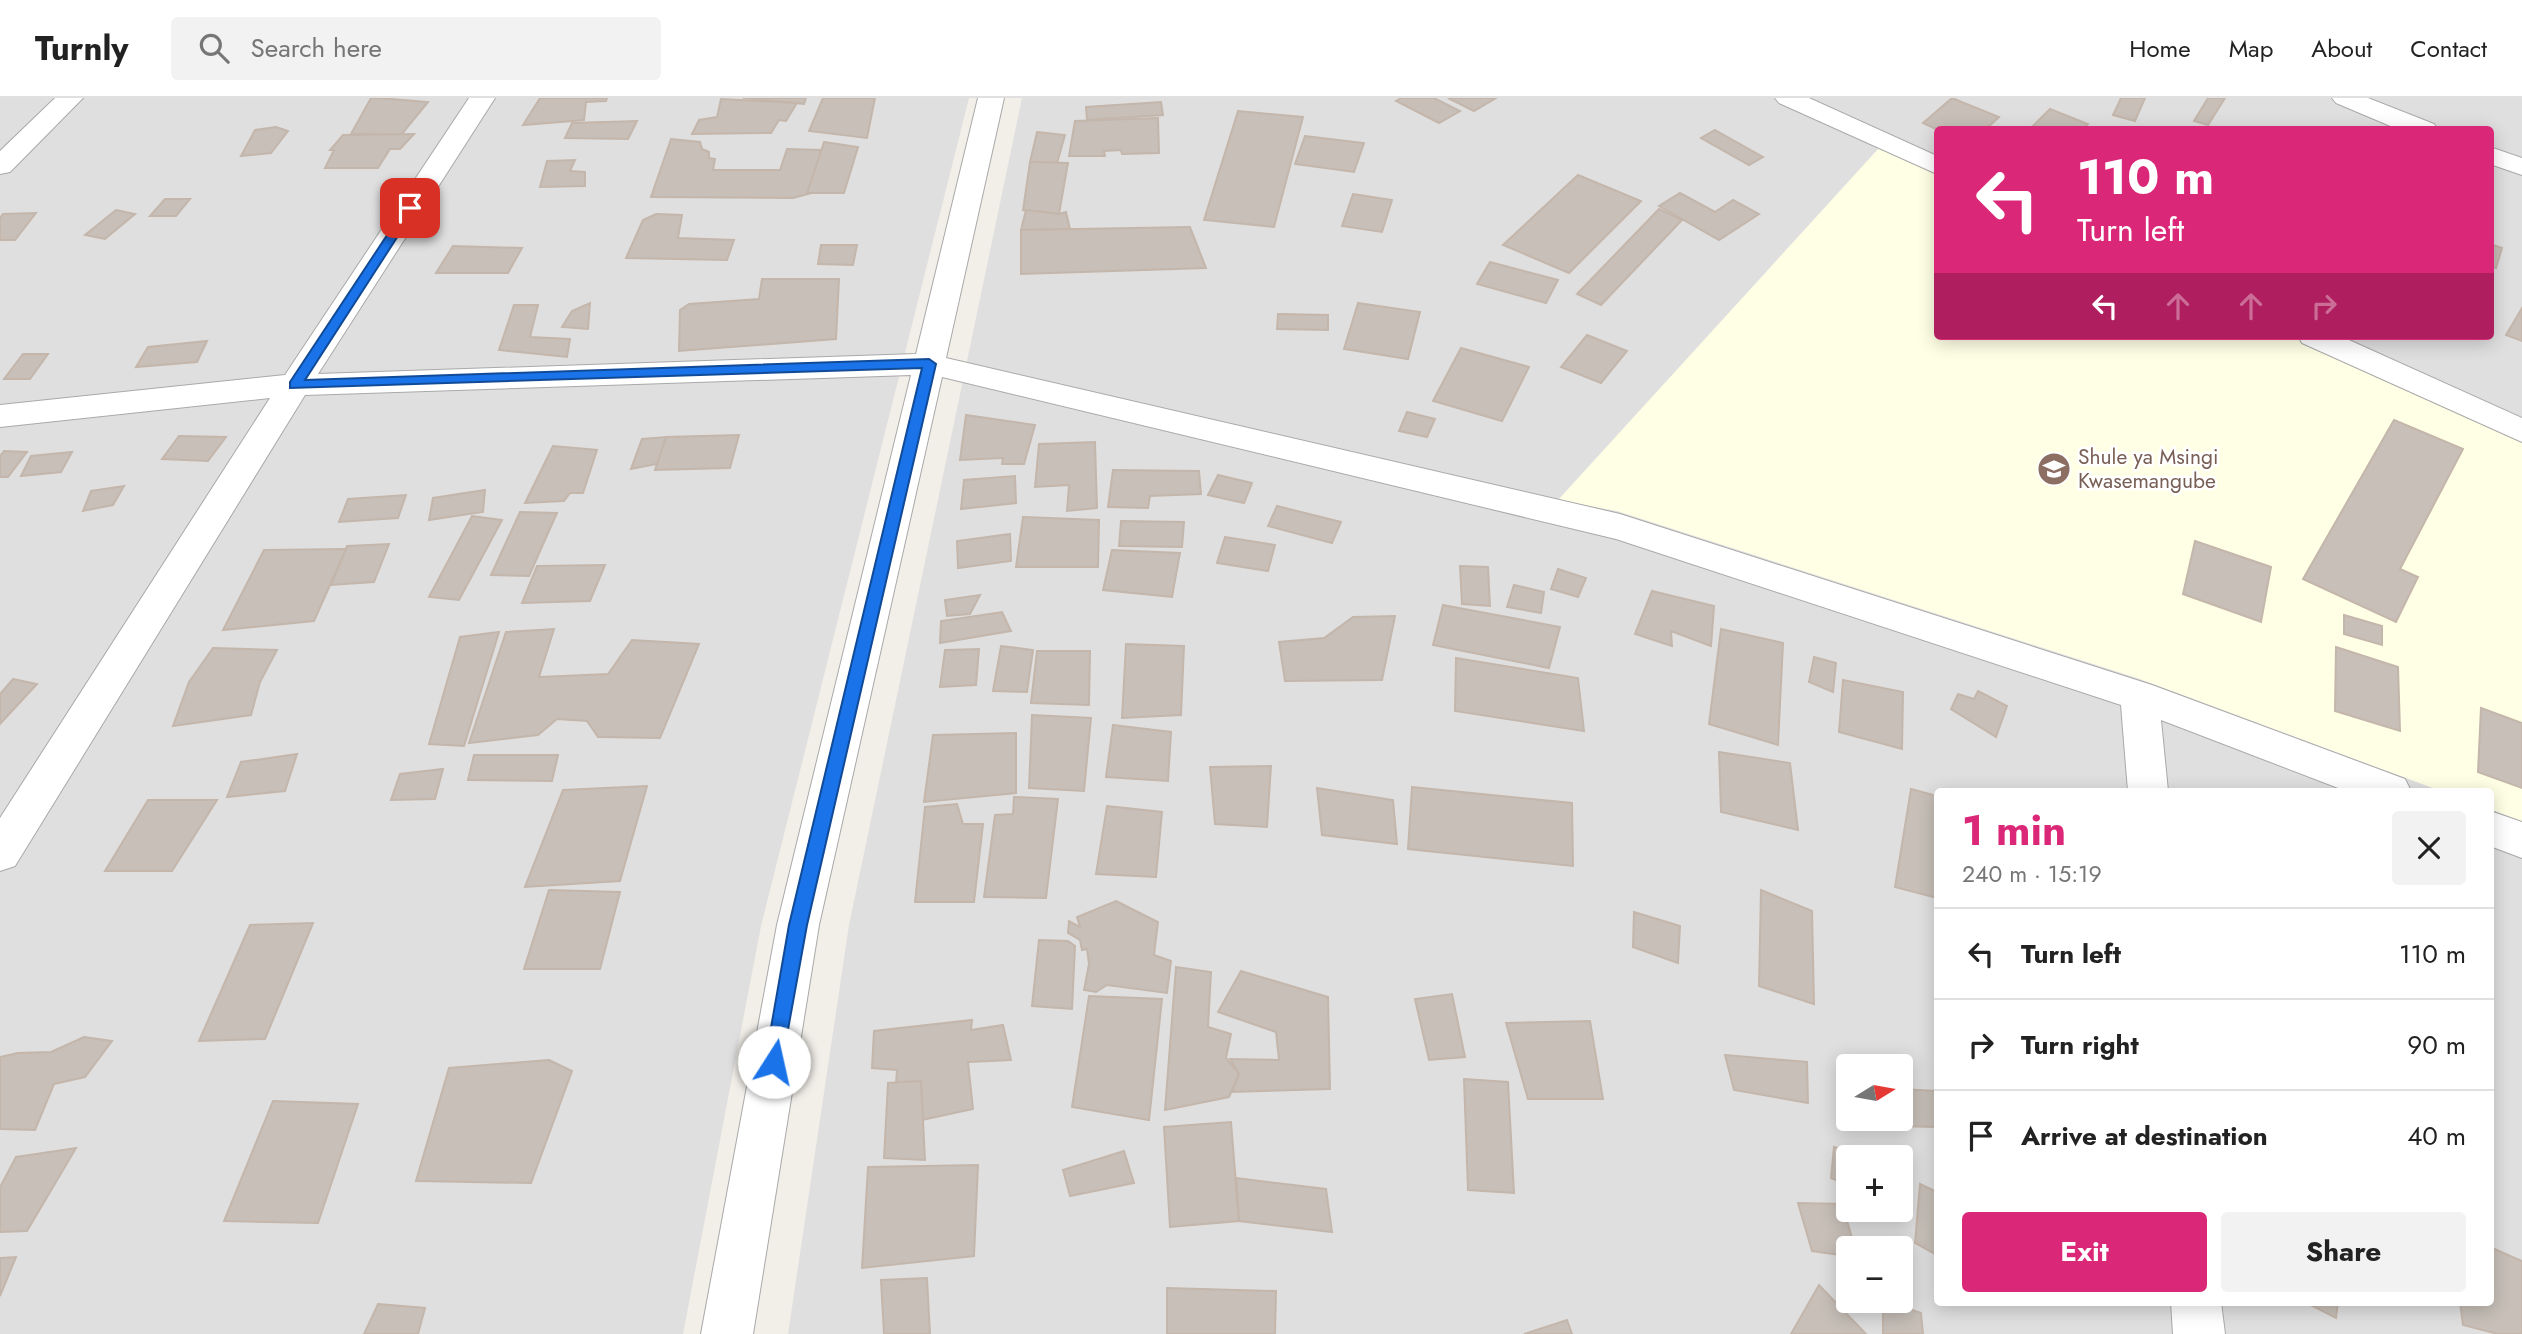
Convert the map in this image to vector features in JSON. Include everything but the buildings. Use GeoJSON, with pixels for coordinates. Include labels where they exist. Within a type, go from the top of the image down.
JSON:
{"type":"FeatureCollection","features":[{"type":"Feature","properties":{"kind":"street"},"geometry":{"type":"LineString","coordinates":[[0,166],[70,98]]}},
{"type":"Feature","properties":{"kind":"street"},"geometry":{"type":"LineString","coordinates":[[0,853],[295,385],[482,98]]}},
{"type":"Feature","properties":{"kind":"street"},"geometry":{"type":"LineString","coordinates":[[727,1334],[798,925],[991,98]]}},
{"type":"Feature","properties":{"kind":"street"},"geometry":{"type":"LineString","coordinates":[[1788,98],[1934,165]]}},
{"type":"Feature","properties":{"kind":"street"},"geometry":{"type":"LineString","coordinates":[[2345,98],[2415,126]]}},
{"type":"Feature","properties":{"kind":"street"},"geometry":{"type":"LineString","coordinates":[[2494,156],[2522,167]]}},
{"type":"Feature","properties":{"kind":"street"},"geometry":{"type":"LineString","coordinates":[[2322,340],[2522,431]]}},
{"type":"Feature","properties":{"kind":"street"},"geometry":{"type":"LineString","coordinates":[[0,416],[295,385],[929,364],[1620,527],[2139,696],[2383,788]]}},
{"type":"Feature","properties":{"kind":"street"},"geometry":{"type":"LineString","coordinates":[[2139,696],[2148,788]]}},
{"type":"Feature","properties":{"kind":"street"},"geometry":{"type":"LineString","coordinates":[[2494,830],[2522,840]]}},
{"type":"Feature","properties":{"kind":"street"},"geometry":{"type":"LineString","coordinates":[[2196,1306],[2199,1334]]}},
{"type":"Feature","properties":{"kind":"shaded area"},"geometry":{"type":"Polygon","coordinates":[[[0,98],[969,98],[761,926],[683,1334],[0,1334],[0,98]]]}},
{"type":"Feature","properties":{"kind":"shaded area"},"geometry":{"type":"Polygon","coordinates":[[[1022,98],[2522,98],[2522,438],[2306,340],[2494,340],[2494,126],[1934,126],[1934,172],[1880,147],[1559,500],[1617,511],[2140,679],[2433,788],[1934,788],[1934,1306],[2494,1306],[2494,810],[2522,821],[2522,1334],[788,1334],[849,925],[1022,98]]]}},
{"type":"Feature","properties":{"kind":"shaded area","name":"Shule ya Msingi Kwasemangube"},"geometry":{"type":"Polygon","coordinates":[[[1880,147],[1934,172],[1934,340],[2306,340],[2522,438],[2522,821],[2494,810],[2494,788],[2433,788],[2140,679],[1617,511],[1558,500],[1880,147]]]}},
{"type":"Feature","properties":{"kind":"place","name":"Shule ya Msingi Kwasemangube"},"geometry":{"type":"Point","coordinates":[2054,469]}},
{"type":"Feature","properties":{"kind":"route"},"geometry":{"type":"LineString","coordinates":[[410,208],[295,385],[929,364],[798,925],[774,1062]]}}]}
